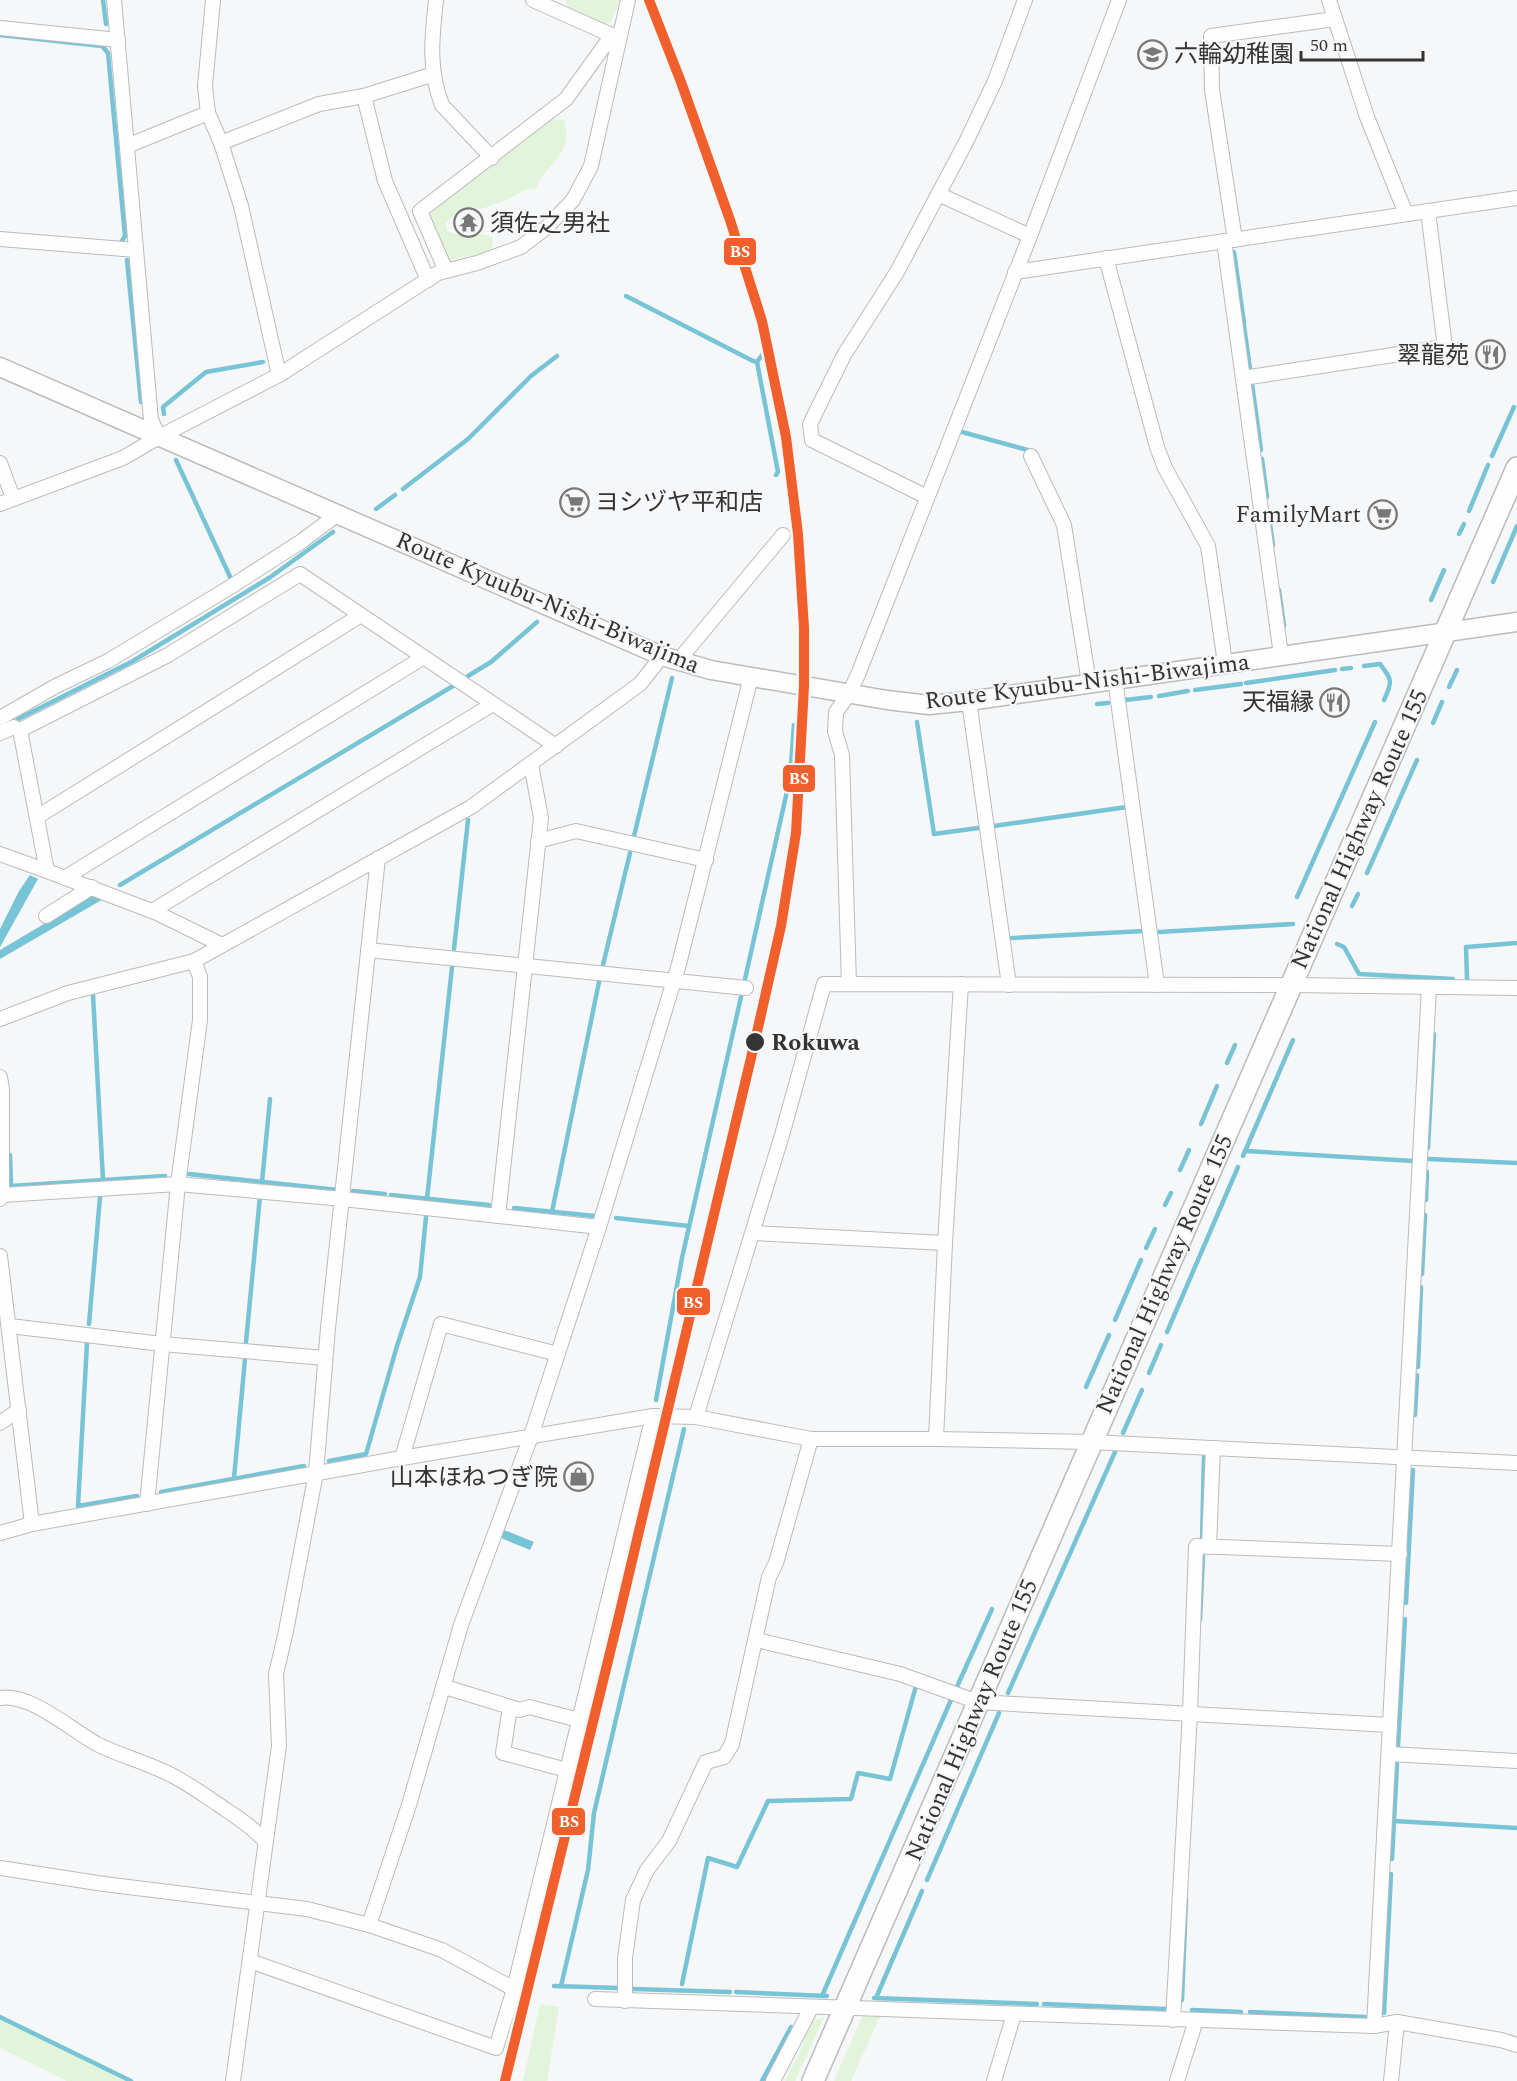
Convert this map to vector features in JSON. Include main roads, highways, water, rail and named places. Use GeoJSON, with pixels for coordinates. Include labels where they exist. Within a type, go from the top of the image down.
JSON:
{"type":"FeatureCollection","features":[{"type":"Feature","properties":{"kind":"highway","name":"National Highway Route 155"},"geometry":{"type":"LineString","coordinates":[[813,2081],[1517,468]]}},
{"type":"Feature","properties":{"kind":"main road","name":"Route Kyuubu-Nishi-Biwajima"},"geometry":{"type":"LineString","coordinates":[[0,367],[670,658],[711,670],[849,694],[929,705],[1517,622]]}},
{"type":"Feature","properties":{"kind":"water"},"geometry":{"type":"Polygon","coordinates":[[[30,875],[38,879],[0,947],[0,929],[19,891],[30,875]]]}},
{"type":"Feature","properties":{"kind":"water"},"geometry":{"type":"Polygon","coordinates":[[[96,893],[105,898],[0,959],[0,950],[96,893]]]}},
{"type":"Feature","properties":{"kind":"water"},"geometry":{"type":"Polygon","coordinates":[[[504,1530],[534,1542],[530,1550],[501,1538],[504,1530]]]}},
{"type":"Feature","properties":{"kind":"waterway"},"geometry":{"type":"LineString","coordinates":[[103,0],[106,24]]}},
{"type":"Feature","properties":{"kind":"waterway"},"geometry":{"type":"LineString","coordinates":[[0,35],[102,46],[108,53],[125,236],[122,241]]}},
{"type":"Feature","properties":{"kind":"waterway"},"geometry":{"type":"LineString","coordinates":[[1234,252],[1244,323]]}},
{"type":"Feature","properties":{"kind":"waterway"},"geometry":{"type":"LineString","coordinates":[[127,260],[141,402]]}},
{"type":"Feature","properties":{"kind":"waterway"},"geometry":{"type":"LineString","coordinates":[[626,296],[753,361],[757,362],[762,355]]}},
{"type":"Feature","properties":{"kind":"waterway"},"geometry":{"type":"LineString","coordinates":[[1244,326],[1250,369]]}},
{"type":"Feature","properties":{"kind":"waterway"},"geometry":{"type":"LineString","coordinates":[[403,489],[468,439],[531,376],[557,356]]}},
{"type":"Feature","properties":{"kind":"waterway"},"geometry":{"type":"LineString","coordinates":[[164,414],[163,407],[206,372],[263,362]]}},
{"type":"Feature","properties":{"kind":"waterway"},"geometry":{"type":"LineString","coordinates":[[757,362],[778,472],[776,475]]}},
{"type":"Feature","properties":{"kind":"waterway"},"geometry":{"type":"LineString","coordinates":[[1252,384],[1261,450]]}},
{"type":"Feature","properties":{"kind":"waterway"},"geometry":{"type":"LineString","coordinates":[[1492,456],[1514,407]]}},
{"type":"Feature","properties":{"kind":"waterway"},"geometry":{"type":"LineString","coordinates":[[962,432],[1035,452]]}},
{"type":"Feature","properties":{"kind":"waterway"},"geometry":{"type":"LineString","coordinates":[[1262,459],[1267,497]]}},
{"type":"Feature","properties":{"kind":"waterway"},"geometry":{"type":"LineString","coordinates":[[176,460],[232,581]]}},
{"type":"Feature","properties":{"kind":"waterway"},"geometry":{"type":"LineString","coordinates":[[1469,511],[1488,465]]}},
{"type":"Feature","properties":{"kind":"waterway"},"geometry":{"type":"LineString","coordinates":[[376,509],[395,495]]}},
{"type":"Feature","properties":{"kind":"waterway"},"geometry":{"type":"LineString","coordinates":[[1270,524],[1273,545]]}},
{"type":"Feature","properties":{"kind":"waterway"},"geometry":{"type":"LineString","coordinates":[[1459,534],[1464,524]]}},
{"type":"Feature","properties":{"kind":"waterway"},"geometry":{"type":"LineString","coordinates":[[1493,582],[1517,526]]}},
{"type":"Feature","properties":{"kind":"waterway"},"geometry":{"type":"LineString","coordinates":[[18,719],[133,661],[269,578],[333,532]]}},
{"type":"Feature","properties":{"kind":"waterway"},"geometry":{"type":"LineString","coordinates":[[1431,600],[1444,570]]}},
{"type":"Feature","properties":{"kind":"waterway"},"geometry":{"type":"LineString","coordinates":[[1279,590],[1284,626]]}},
{"type":"Feature","properties":{"kind":"waterway"},"geometry":{"type":"LineString","coordinates":[[468,676],[491,662],[537,622]]}},
{"type":"Feature","properties":{"kind":"waterway"},"geometry":{"type":"LineString","coordinates":[[1364,666],[1380,664],[1387,674],[1390,684],[1384,700]]}},
{"type":"Feature","properties":{"kind":"waterway"},"geometry":{"type":"LineString","coordinates":[[1342,669],[1351,668]]}},
{"type":"Feature","properties":{"kind":"waterway"},"geometry":{"type":"LineString","coordinates":[[1246,683],[1335,670]]}},
{"type":"Feature","properties":{"kind":"waterway"},"geometry":{"type":"LineString","coordinates":[[1449,687],[1457,670]]}},
{"type":"Feature","properties":{"kind":"waterway"},"geometry":{"type":"LineString","coordinates":[[634,836],[672,678]]}},
{"type":"Feature","properties":{"kind":"waterway"},"geometry":{"type":"LineString","coordinates":[[1195,690],[1241,684]]}},
{"type":"Feature","properties":{"kind":"waterway"},"geometry":{"type":"LineString","coordinates":[[120,885],[453,686]]}},
{"type":"Feature","properties":{"kind":"waterway"},"geometry":{"type":"LineString","coordinates":[[1159,696],[1188,691]]}},
{"type":"Feature","properties":{"kind":"waterway"},"geometry":{"type":"LineString","coordinates":[[1125,700],[1151,697]]}},
{"type":"Feature","properties":{"kind":"waterway"},"geometry":{"type":"LineString","coordinates":[[1433,723],[1442,702]]}},
{"type":"Feature","properties":{"kind":"waterway"},"geometry":{"type":"LineString","coordinates":[[1097,704],[1108,703]]}},
{"type":"Feature","properties":{"kind":"waterway"},"geometry":{"type":"LineString","coordinates":[[917,722],[934,834],[978,828]]}},
{"type":"Feature","properties":{"kind":"waterway"},"geometry":{"type":"LineString","coordinates":[[1297,897],[1375,722]]}},
{"type":"Feature","properties":{"kind":"waterway"},"geometry":{"type":"LineString","coordinates":[[745,979],[790,778],[794,725]]}},
{"type":"Feature","properties":{"kind":"waterway"},"geometry":{"type":"LineString","coordinates":[[1367,873],[1417,760]]}},
{"type":"Feature","properties":{"kind":"waterway"},"geometry":{"type":"LineString","coordinates":[[994,826],[1127,807]]}},
{"type":"Feature","properties":{"kind":"waterway"},"geometry":{"type":"LineString","coordinates":[[454,949],[468,820]]}},
{"type":"Feature","properties":{"kind":"waterway"},"geometry":{"type":"LineString","coordinates":[[603,965],[630,853]]}},
{"type":"Feature","properties":{"kind":"waterway"},"geometry":{"type":"LineString","coordinates":[[1352,906],[1358,894]]}},
{"type":"Feature","properties":{"kind":"waterway"},"geometry":{"type":"LineString","coordinates":[[1159,932],[1293,924]]}},
{"type":"Feature","properties":{"kind":"waterway"},"geometry":{"type":"LineString","coordinates":[[1011,938],[1144,931]]}},
{"type":"Feature","properties":{"kind":"waterway"},"geometry":{"type":"LineString","coordinates":[[1467,980],[1466,947],[1517,943]]}},
{"type":"Feature","properties":{"kind":"waterway"},"geometry":{"type":"LineString","coordinates":[[1337,944],[1344,947],[1359,974],[1453,979]]}},
{"type":"Feature","properties":{"kind":"waterway"},"geometry":{"type":"LineString","coordinates":[[427,1199],[452,967]]}},
{"type":"Feature","properties":{"kind":"waterway"},"geometry":{"type":"LineString","coordinates":[[552,1212],[599,982]]}},
{"type":"Feature","properties":{"kind":"waterway"},"geometry":{"type":"LineString","coordinates":[[93,995],[103,1180]]}},
{"type":"Feature","properties":{"kind":"waterway"},"geometry":{"type":"LineString","coordinates":[[656,1400],[682,1258],[741,997]]}},
{"type":"Feature","properties":{"kind":"waterway"},"geometry":{"type":"LineString","coordinates":[[1428,1148],[1434,1034]]}},
{"type":"Feature","properties":{"kind":"waterway"},"geometry":{"type":"LineString","coordinates":[[1243,1156],[1293,1040]]}},
{"type":"Feature","properties":{"kind":"waterway"},"geometry":{"type":"LineString","coordinates":[[1227,1063],[1235,1045]]}},
{"type":"Feature","properties":{"kind":"waterway"},"geometry":{"type":"LineString","coordinates":[[1201,1124],[1217,1086]]}},
{"type":"Feature","properties":{"kind":"waterway"},"geometry":{"type":"LineString","coordinates":[[262,1182],[270,1099]]}},
{"type":"Feature","properties":{"kind":"waterway"},"geometry":{"type":"LineString","coordinates":[[1180,1170],[1189,1150]]}},
{"type":"Feature","properties":{"kind":"waterway"},"geometry":{"type":"LineString","coordinates":[[1245,1151],[1414,1161]]}},
{"type":"Feature","properties":{"kind":"waterway"},"geometry":{"type":"LineString","coordinates":[[10,1155],[11,1186],[165,1176]]}},
{"type":"Feature","properties":{"kind":"waterway"},"geometry":{"type":"LineString","coordinates":[[1428,1159],[1517,1163]]}},
{"type":"Feature","properties":{"kind":"waterway"},"geometry":{"type":"LineString","coordinates":[[1167,1332],[1238,1167]]}},
{"type":"Feature","properties":{"kind":"waterway"},"geometry":{"type":"LineString","coordinates":[[1426,1200],[1427,1172]]}},
{"type":"Feature","properties":{"kind":"waterway"},"geometry":{"type":"LineString","coordinates":[[189,1174],[338,1190]]}},
{"type":"Feature","properties":{"kind":"waterway"},"geometry":{"type":"LineString","coordinates":[[353,1191],[385,1194]]}},
{"type":"Feature","properties":{"kind":"waterway"},"geometry":{"type":"LineString","coordinates":[[1165,1205],[1171,1193]]}},
{"type":"Feature","properties":{"kind":"waterway"},"geometry":{"type":"LineString","coordinates":[[391,1195],[489,1205]]}},
{"type":"Feature","properties":{"kind":"waterway"},"geometry":{"type":"LineString","coordinates":[[246,1342],[260,1196]]}},
{"type":"Feature","properties":{"kind":"waterway"},"geometry":{"type":"LineString","coordinates":[[89,1324],[100,1197]]}},
{"type":"Feature","properties":{"kind":"waterway"},"geometry":{"type":"LineString","coordinates":[[514,1208],[595,1216]]}},
{"type":"Feature","properties":{"kind":"waterway"},"geometry":{"type":"LineString","coordinates":[[1422,1274],[1425,1215]]}},
{"type":"Feature","properties":{"kind":"waterway"},"geometry":{"type":"LineString","coordinates":[[329,1461],[366,1454],[397,1346],[420,1277],[426,1217]]}},
{"type":"Feature","properties":{"kind":"waterway"},"geometry":{"type":"LineString","coordinates":[[616,1218],[689,1226]]}},
{"type":"Feature","properties":{"kind":"waterway"},"geometry":{"type":"LineString","coordinates":[[1146,1248],[1155,1229]]}},
{"type":"Feature","properties":{"kind":"waterway"},"geometry":{"type":"LineString","coordinates":[[1115,1320],[1141,1260]]}},
{"type":"Feature","properties":{"kind":"waterway"},"geometry":{"type":"LineString","coordinates":[[1418,1367],[1421,1287]]}},
{"type":"Feature","properties":{"kind":"waterway"},"geometry":{"type":"LineString","coordinates":[[1086,1387],[1109,1335]]}},
{"type":"Feature","properties":{"kind":"waterway"},"geometry":{"type":"LineString","coordinates":[[87,1343],[78,1506],[137,1496]]}},
{"type":"Feature","properties":{"kind":"waterway"},"geometry":{"type":"LineString","coordinates":[[1149,1373],[1161,1345]]}},
{"type":"Feature","properties":{"kind":"waterway"},"geometry":{"type":"LineString","coordinates":[[234,1478],[245,1359]]}},
{"type":"Feature","properties":{"kind":"waterway"},"geometry":{"type":"LineString","coordinates":[[1415,1415],[1417,1375]]}},
{"type":"Feature","properties":{"kind":"waterway"},"geometry":{"type":"LineString","coordinates":[[1123,1433],[1142,1390]]}},
{"type":"Feature","properties":{"kind":"waterway"},"geometry":{"type":"LineString","coordinates":[[561,1986],[588,1870],[594,1813],[684,1429]]}},
{"type":"Feature","properties":{"kind":"waterway"},"geometry":{"type":"LineString","coordinates":[[1008,1693],[1115,1452]]}},
{"type":"Feature","properties":{"kind":"waterway"},"geometry":{"type":"LineString","coordinates":[[1202,1542],[1204,1457]]}},
{"type":"Feature","properties":{"kind":"waterway"},"geometry":{"type":"LineString","coordinates":[[161,1492],[304,1466]]}},
{"type":"Feature","properties":{"kind":"waterway"},"geometry":{"type":"LineString","coordinates":[[1406,1603],[1413,1470]]}},
{"type":"Feature","properties":{"kind":"waterway"},"geometry":{"type":"LineString","coordinates":[[1200,1620],[1203,1556]]}},
{"type":"Feature","properties":{"kind":"waterway"},"geometry":{"type":"LineString","coordinates":[[956,1689],[992,1609]]}},
{"type":"Feature","properties":{"kind":"waterway"},"geometry":{"type":"LineString","coordinates":[[1398,1746],[1405,1619]]}},
{"type":"Feature","properties":{"kind":"waterway"},"geometry":{"type":"LineString","coordinates":[[682,1984],[708,1858],[737,1867],[768,1801],[851,1799],[858,1773],[890,1779],[916,1686]]}},
{"type":"Feature","properties":{"kind":"waterway"},"geometry":{"type":"LineString","coordinates":[[822,1996],[951,1700]]}},
{"type":"Feature","properties":{"kind":"waterway"},"geometry":{"type":"LineString","coordinates":[[927,1880],[999,1713]]}},
{"type":"Feature","properties":{"kind":"waterway"},"geometry":{"type":"LineString","coordinates":[[1392,1859],[1397,1764]]}},
{"type":"Feature","properties":{"kind":"waterway"},"geometry":{"type":"LineString","coordinates":[[1394,1821],[1517,1828]]}},
{"type":"Feature","properties":{"kind":"waterway"},"geometry":{"type":"LineString","coordinates":[[1384,2013],[1391,1874]]}},
{"type":"Feature","properties":{"kind":"waterway"},"geometry":{"type":"LineString","coordinates":[[876,1998],[922,1891]]}},
{"type":"Feature","properties":{"kind":"waterway"},"geometry":{"type":"LineString","coordinates":[[1182,2000],[1186,1898]]}},
{"type":"Feature","properties":{"kind":"waterway"},"geometry":{"type":"LineString","coordinates":[[554,1986],[619,1988]]}},
{"type":"Feature","properties":{"kind":"waterway"},"geometry":{"type":"LineString","coordinates":[[633,1989],[730,1992]]}},
{"type":"Feature","properties":{"kind":"waterway"},"geometry":{"type":"LineString","coordinates":[[736,1992],[827,1996]]}},
{"type":"Feature","properties":{"kind":"waterway"},"geometry":{"type":"LineString","coordinates":[[874,1998],[1037,2004]]}},
{"type":"Feature","properties":{"kind":"waterway"},"geometry":{"type":"LineString","coordinates":[[1044,2004],[1166,2009]]}},
{"type":"Feature","properties":{"kind":"waterway"},"geometry":{"type":"LineString","coordinates":[[1192,2010],[1241,2012]]}},
{"type":"Feature","properties":{"kind":"waterway"},"geometry":{"type":"LineString","coordinates":[[1250,2012],[1365,2017]]}},
{"type":"Feature","properties":{"kind":"waterway"},"geometry":{"type":"LineString","coordinates":[[0,2017],[131,2081]]}},
{"type":"Feature","properties":{"kind":"waterway"},"geometry":{"type":"LineString","coordinates":[[762,2081],[791,2027]]}},
{"type":"Feature","properties":{"kind":"place","name":"六輪幼稚園"},"geometry":{"type":"Point","coordinates":[1153,54]}},
{"type":"Feature","properties":{"kind":"place","name":"須佐之男社"},"geometry":{"type":"Point","coordinates":[469,223]}},
{"type":"Feature","properties":{"kind":"place","name":"翠龍苑"},"geometry":{"type":"Point","coordinates":[1490,355]}},
{"type":"Feature","properties":{"kind":"place","name":"ヨシヅヤ平和店"},"geometry":{"type":"Point","coordinates":[574,502]}},
{"type":"Feature","properties":{"kind":"place","name":"FamilyMart"},"geometry":{"type":"Point","coordinates":[1382,514]}},
{"type":"Feature","properties":{"kind":"place","name":"天福縁"},"geometry":{"type":"Point","coordinates":[1335,702]}},
{"type":"Feature","properties":{"kind":"place","name":"Rokuwa"},"geometry":{"type":"Point","coordinates":[755,1042]}},
{"type":"Feature","properties":{"kind":"place","name":"山本ほねつぎ院"},"geometry":{"type":"Point","coordinates":[579,1477]}}]}
